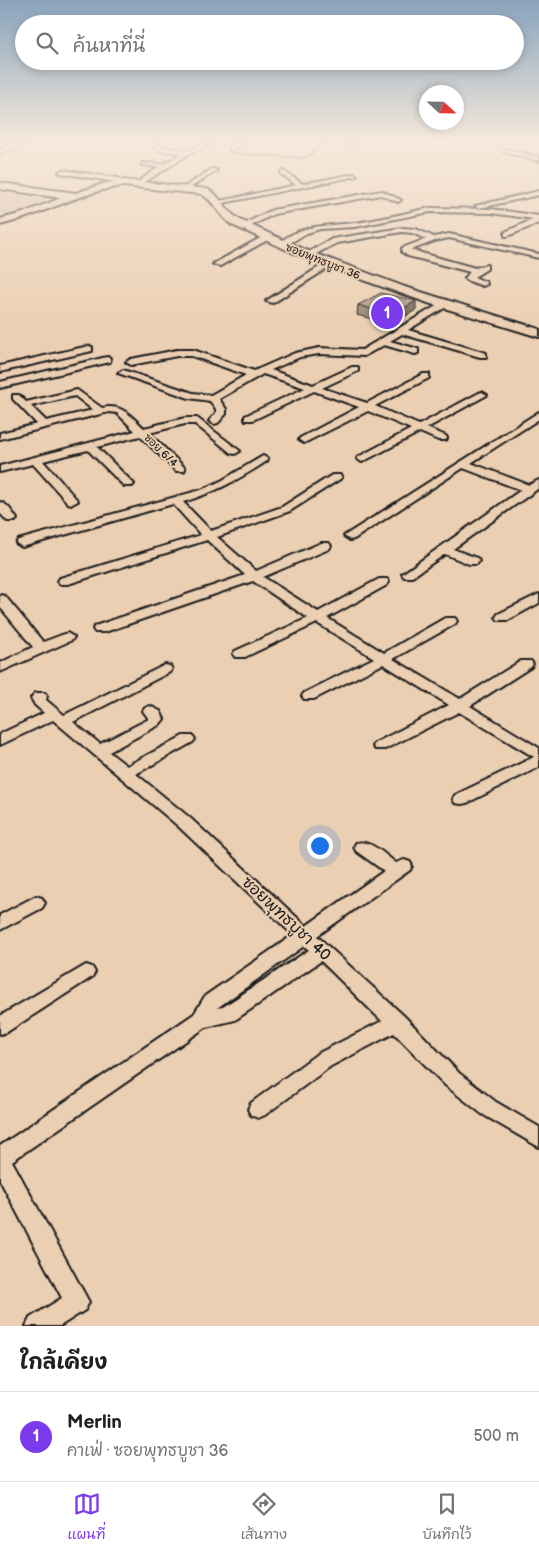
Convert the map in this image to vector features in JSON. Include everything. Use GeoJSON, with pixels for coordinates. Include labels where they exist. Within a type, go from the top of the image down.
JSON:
{"type":"FeatureCollection","features":[{"type":"Feature","properties":{"kind":"street"},"geometry":{"type":"LineString","coordinates":[[0,222],[24,216],[57,204]]}},
{"type":"Feature","properties":{"kind":"street","name":"ซอยพุทธบูชา 36"},"geometry":{"type":"LineString","coordinates":[[219,204],[227,216],[244,226],[307,255],[394,289],[539,333]]}},
{"type":"Feature","properties":{"kind":"street"},"geometry":{"type":"LineString","coordinates":[[244,226],[272,212],[319,204]]}},
{"type":"Feature","properties":{"kind":"street"},"geometry":{"type":"LineString","coordinates":[[458,210],[486,204]]}},
{"type":"Feature","properties":{"kind":"street"},"geometry":{"type":"LineString","coordinates":[[282,244],[304,231],[320,227],[346,226],[430,210],[491,211],[539,219]]}},
{"type":"Feature","properties":{"kind":"street"},"geometry":{"type":"LineString","coordinates":[[469,220],[491,211]]}},
{"type":"Feature","properties":{"kind":"street"},"geometry":{"type":"LineString","coordinates":[[508,234],[539,219]]}},
{"type":"Feature","properties":{"kind":"street"},"geometry":{"type":"LineString","coordinates":[[307,255],[335,241],[402,230],[413,231],[433,239]]}},
{"type":"Feature","properties":{"kind":"street"},"geometry":{"type":"LineString","coordinates":[[484,284],[469,278],[480,269],[421,257],[405,250],[433,239],[456,236],[539,256]]}},
{"type":"Feature","properties":{"kind":"street"},"geometry":{"type":"LineString","coordinates":[[217,264],[267,238]]}},
{"type":"Feature","properties":{"kind":"street"},"geometry":{"type":"LineString","coordinates":[[270,301],[330,264]]}},
{"type":"Feature","properties":{"kind":"street"},"geometry":{"type":"LineString","coordinates":[[123,373],[192,396],[213,398],[258,372],[310,352],[364,353],[443,305]]}},
{"type":"Feature","properties":{"kind":"street"},"geometry":{"type":"LineString","coordinates":[[402,331],[483,355]]}},
{"type":"Feature","properties":{"kind":"street"},"geometry":{"type":"LineString","coordinates":[[384,342],[415,351]]}},
{"type":"Feature","properties":{"kind":"street"},"geometry":{"type":"LineString","coordinates":[[0,369],[89,349]]}},
{"type":"Feature","properties":{"kind":"street"},"geometry":{"type":"LineString","coordinates":[[131,362],[184,352],[193,353],[315,389],[368,407],[442,438]]}},
{"type":"Feature","properties":{"kind":"street"},"geometry":{"type":"LineString","coordinates":[[0,374],[4,383],[108,360]]}},
{"type":"Feature","properties":{"kind":"street"},"geometry":{"type":"LineString","coordinates":[[249,418],[355,369]]}},
{"type":"Feature","properties":{"kind":"street"},"geometry":{"type":"LineString","coordinates":[[304,440],[426,376]]}},
{"type":"Feature","properties":{"kind":"street"},"geometry":{"type":"LineString","coordinates":[[24,405],[77,393],[100,411]]}},
{"type":"Feature","properties":{"kind":"street"},"geometry":{"type":"LineString","coordinates":[[362,459],[482,395]]}},
{"type":"Feature","properties":{"kind":"street"},"geometry":{"type":"LineString","coordinates":[[16,397],[44,425]]}},
{"type":"Feature","properties":{"kind":"street"},"geometry":{"type":"LineString","coordinates":[[213,398],[221,409],[221,414],[214,421]]}},
{"type":"Feature","properties":{"kind":"street","name":"ซอย 6/4"},"geometry":{"type":"LineString","coordinates":[[100,411],[109,408],[120,411],[180,469]]}},
{"type":"Feature","properties":{"kind":"street"},"geometry":{"type":"LineString","coordinates":[[0,436],[100,411]]}},
{"type":"Feature","properties":{"kind":"street"},"geometry":{"type":"LineString","coordinates":[[350,536],[539,416]]}},
{"type":"Feature","properties":{"kind":"street"},"geometry":{"type":"LineString","coordinates":[[0,468],[141,431],[192,420],[205,426],[235,451]]}},
{"type":"Feature","properties":{"kind":"street"},"geometry":{"type":"LineString","coordinates":[[89,445],[128,484]]}},
{"type":"Feature","properties":{"kind":"street"},"geometry":{"type":"LineString","coordinates":[[35,459],[72,501]]}},
{"type":"Feature","properties":{"kind":"street"},"geometry":{"type":"LineString","coordinates":[[22,543],[175,500],[225,483],[263,459]]}},
{"type":"Feature","properties":{"kind":"street"},"geometry":{"type":"LineString","coordinates":[[462,464],[534,486]]}},
{"type":"Feature","properties":{"kind":"street"},"geometry":{"type":"LineString","coordinates":[[64,581],[209,536],[286,509],[336,477]]}},
{"type":"Feature","properties":{"kind":"street"},"geometry":{"type":"LineString","coordinates":[[408,574],[534,486]]}},
{"type":"Feature","properties":{"kind":"street"},"geometry":{"type":"LineString","coordinates":[[175,500],[209,536],[254,576],[538,757],[461,799]]}},
{"type":"Feature","properties":{"kind":"street"},"geometry":{"type":"LineString","coordinates":[[0,505],[11,519]]}},
{"type":"Feature","properties":{"kind":"street"},"geometry":{"type":"LineString","coordinates":[[100,630],[254,576],[324,546]]}},
{"type":"Feature","properties":{"kind":"street"},"geometry":{"type":"LineString","coordinates":[[443,549],[473,561]]}},
{"type":"Feature","properties":{"kind":"street"},"geometry":{"type":"LineString","coordinates":[[240,654],[318,618],[383,582]]}},
{"type":"Feature","properties":{"kind":"street"},"geometry":{"type":"LineString","coordinates":[[0,598],[41,648]]}},
{"type":"Feature","properties":{"kind":"street"},"geometry":{"type":"LineString","coordinates":[[503,617],[539,598]]}},
{"type":"Feature","properties":{"kind":"street"},"geometry":{"type":"LineString","coordinates":[[309,696],[383,659],[450,621]]}},
{"type":"Feature","properties":{"kind":"street"},"geometry":{"type":"LineString","coordinates":[[0,668],[67,637]]}},
{"type":"Feature","properties":{"kind":"street"},"geometry":{"type":"LineString","coordinates":[[380,746],[459,706],[526,664]]}},
{"type":"Feature","properties":{"kind":"street"},"geometry":{"type":"LineString","coordinates":[[1,746],[58,717],[165,669]]}},
{"type":"Feature","properties":{"kind":"street","name":"ซอยพุทธบูชา 40"},"geometry":{"type":"LineString","coordinates":[[40,696],[38,700],[184,822],[397,1022],[452,1079],[489,1108],[539,1138]]}},
{"type":"Feature","properties":{"kind":"street"},"geometry":{"type":"LineString","coordinates":[[99,750],[154,722],[156,719],[150,711]]}},
{"type":"Feature","properties":{"kind":"street"},"geometry":{"type":"LineString","coordinates":[[126,773],[188,739]]}},
{"type":"Feature","properties":{"kind":"street"},"geometry":{"type":"LineString","coordinates":[[201,1020],[212,1001],[400,869],[362,847]]}},
{"type":"Feature","properties":{"kind":"street"},"geometry":{"type":"LineString","coordinates":[[0,923],[36,903]]}},
{"type":"Feature","properties":{"kind":"street"},"geometry":{"type":"LineString","coordinates":[[38,1326],[77,1302],[0,1158],[201,1020],[228,1014],[322,951]]}},
{"type":"Feature","properties":{"kind":"street"},"geometry":{"type":"LineString","coordinates":[[0,1026],[86,972]]}},
{"type":"Feature","properties":{"kind":"street"},"geometry":{"type":"LineString","coordinates":[[258,1109],[324,1060],[397,1022]]}},
{"type":"Feature","properties":{"kind":"shaded area"},"geometry":{"type":"Polygon","coordinates":[[[0,204],[53,204],[0,220],[0,204]]]}},
{"type":"Feature","properties":{"kind":"building"},"geometry":{"type":"Polygon","coordinates":[[[381,293],[416,301],[392,315],[358,305],[381,293]]]}},
{"type":"Feature","properties":{"kind":"place","name":"Merlin"},"geometry":{"type":"Point","coordinates":[387,313]}}]}
